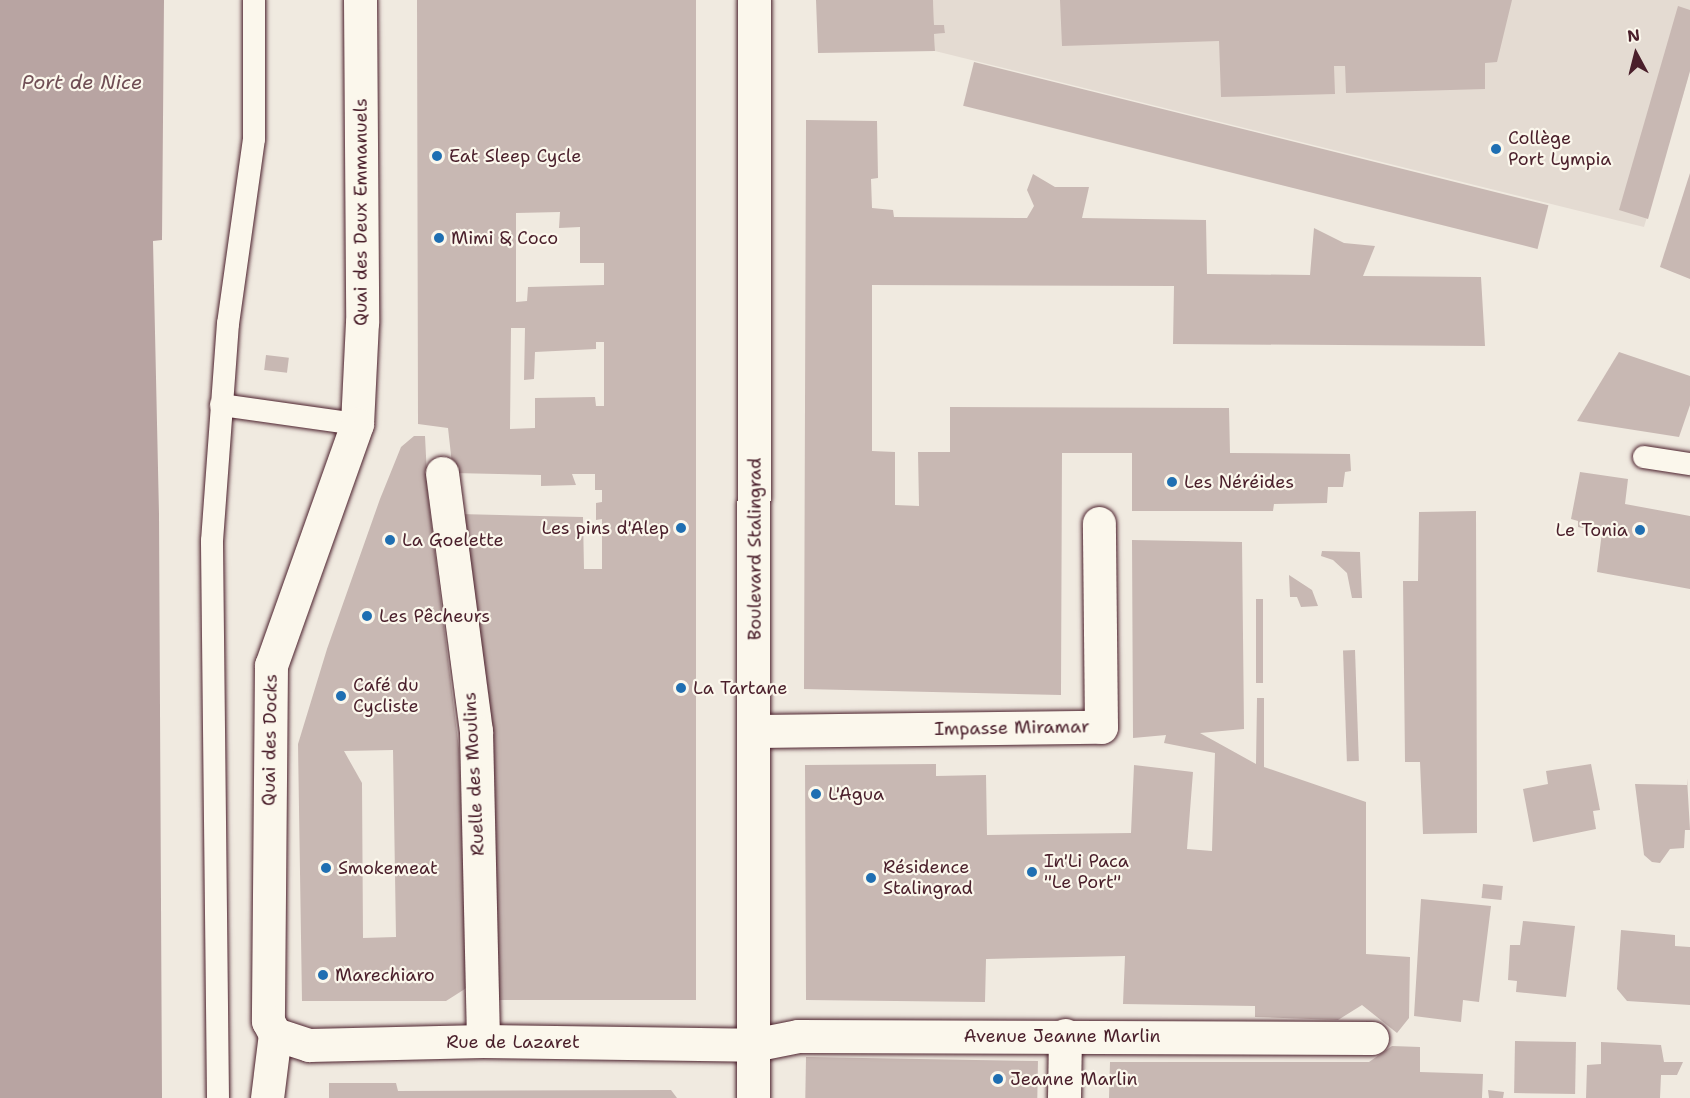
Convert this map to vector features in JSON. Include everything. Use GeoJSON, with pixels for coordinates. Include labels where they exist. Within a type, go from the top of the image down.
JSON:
{"type":"FeatureCollection","features":[{"type":"Feature","properties":{"kind":"street","name":"Quai des Deux Emmanuels"},"geometry":{"type":"LineString","coordinates":[[357,424],[362,322],[360,0]]}},
{"type":"Feature","properties":{"kind":"street","name":"Boulevard Stalingrad"},"geometry":{"type":"LineString","coordinates":[[753,1098],[754,0]]}},
{"type":"Feature","properties":{"kind":"street","name":"Quai des Docks"},"geometry":{"type":"LineString","coordinates":[[267,1098],[275,1034],[266,1006],[271,664],[357,424]]}},
{"type":"Feature","properties":{"kind":"street","name":"Ruelle des Moulins"},"geometry":{"type":"LineString","coordinates":[[442,473],[476,730],[483,1041]]}},
{"type":"Feature","properties":{"kind":"street","name":"Impasse Miramar"},"geometry":{"type":"LineString","coordinates":[[755,731],[1101,728],[1100,523]]}},
{"type":"Feature","properties":{"kind":"street","name":"Rue de Lazaret"},"geometry":{"type":"LineString","coordinates":[[275,1034],[309,1045],[483,1041],[753,1045]]}},
{"type":"Feature","properties":{"kind":"street","name":"Avenue Jeanne Marlin"},"geometry":{"type":"LineString","coordinates":[[753,1045],[798,1036],[1065,1035],[1372,1038]]}},
{"type":"Feature","properties":{"kind":"street"},"geometry":{"type":"LineString","coordinates":[[1064,1098],[1065,1035]]}},
{"type":"Feature","properties":{"kind":"lane"},"geometry":{"type":"LineString","coordinates":[[218,1098],[212,541],[228,324],[254,139],[254,0]]}},
{"type":"Feature","properties":{"kind":"lane"},"geometry":{"type":"LineString","coordinates":[[221,405],[357,424]]}},
{"type":"Feature","properties":{"kind":"lane"},"geometry":{"type":"LineString","coordinates":[[1644,457],[1690,464]]}},
{"type":"Feature","properties":{"kind":"shaded area","name":"Collège Port Lympia"},"geometry":{"type":"Polygon","coordinates":[[[933,0],[1690,0],[1690,71],[1644,227],[935,51],[934,34],[945,33],[944,25],[934,25],[933,0]]]}},
{"type":"Feature","properties":{"kind":"water","name":"Port de Nice"},"geometry":{"type":"Polygon","coordinates":[[[0,0],[164,0],[162,240],[153,241],[159,514],[162,1098],[0,1098],[0,0]]]}},
{"type":"Feature","properties":{"kind":"building"},"geometry":{"type":"Polygon","coordinates":[[[417,0],[696,0],[696,1000],[496,1000],[459,514],[583,517],[584,569],[602,569],[602,519],[596,520],[596,503],[602,502],[602,490],[595,490],[595,474],[572,474],[576,485],[541,486],[541,475],[453,473],[448,428],[418,424],[417,0]],[[560,212],[516,213],[516,302],[527,301],[528,287],[604,285],[604,263],[580,263],[580,227],[559,228],[560,212]],[[511,328],[510,429],[535,428],[535,398],[595,397],[596,406],[604,406],[604,342],[596,342],[596,349],[535,352],[534,379],[524,380],[525,328],[511,328]]]}},
{"type":"Feature","properties":{"kind":"building"},"geometry":{"type":"Polygon","coordinates":[[[816,0],[933,0],[934,25],[944,25],[945,33],[934,34],[935,51],[818,53],[816,0]]]}},
{"type":"Feature","properties":{"kind":"building"},"geometry":{"type":"Polygon","coordinates":[[[1060,0],[1512,0],[1497,62],[1485,63],[1485,89],[1346,93],[1345,66],[1334,66],[1335,94],[1221,97],[1219,41],[1062,46],[1060,0]]]}},
{"type":"Feature","properties":{"kind":"building"},"geometry":{"type":"Polygon","coordinates":[[[1678,6],[1690,10],[1690,71],[1648,219],[1619,210],[1678,6]]]}},
{"type":"Feature","properties":{"kind":"building"},"geometry":{"type":"Polygon","coordinates":[[[974,62],[1548,205],[1538,249],[963,106],[974,62]]]}},
{"type":"Feature","properties":{"kind":"building"},"geometry":{"type":"Polygon","coordinates":[[[806,120],[877,121],[878,178],[871,179],[872,208],[893,210],[894,217],[1027,218],[1034,206],[1027,190],[1033,174],[1055,187],[1089,187],[1082,218],[1206,220],[1207,274],[1310,275],[1314,228],[1344,243],[1375,246],[1363,276],[1481,277],[1485,346],[1173,344],[1174,286],[872,285],[872,451],[895,452],[895,505],[919,506],[918,452],[950,452],[950,407],[1229,408],[1230,453],[1350,454],[1351,471],[1345,472],[1343,487],[1328,487],[1327,503],[1274,504],[1273,511],[1132,511],[1132,453],[1062,453],[1061,695],[804,689],[806,120]]]}},
{"type":"Feature","properties":{"kind":"building"},"geometry":{"type":"Polygon","coordinates":[[[1690,173],[1690,279],[1660,267],[1690,173]]]}},
{"type":"Feature","properties":{"kind":"building"},"geometry":{"type":"Polygon","coordinates":[[[1619,352],[1690,376],[1690,405],[1679,437],[1577,421],[1619,352]]]}},
{"type":"Feature","properties":{"kind":"building"},"geometry":{"type":"Polygon","coordinates":[[[266,355],[289,358],[287,373],[264,370],[266,355]]]}},
{"type":"Feature","properties":{"kind":"building"},"geometry":{"type":"Polygon","coordinates":[[[414,436],[425,436],[428,496],[459,749],[468,987],[446,1001],[302,1001],[298,744],[327,649],[380,499],[401,447],[414,436]],[[393,750],[344,751],[362,783],[363,938],[396,937],[393,750]]]}},
{"type":"Feature","properties":{"kind":"building","name":"Le Tonia"},"geometry":{"type":"Polygon","coordinates":[[[1580,472],[1628,479],[1625,504],[1690,516],[1690,589],[1597,572],[1602,532],[1578,527],[1578,521],[1571,519],[1580,472]]]}},
{"type":"Feature","properties":{"kind":"building"},"geometry":{"type":"Polygon","coordinates":[[[1476,511],[1477,833],[1423,834],[1420,762],[1405,762],[1403,581],[1418,581],[1419,512],[1476,511]]]}},
{"type":"Feature","properties":{"kind":"building"},"geometry":{"type":"Polygon","coordinates":[[[1132,540],[1242,542],[1244,729],[1200,733],[1256,764],[1257,698],[1264,698],[1264,767],[1366,802],[1366,954],[1410,957],[1409,1018],[1397,1033],[1362,1005],[1338,1020],[1255,1017],[1255,1006],[1123,1004],[1125,956],[986,959],[985,1002],[806,1000],[805,765],[936,764],[936,776],[986,775],[987,835],[1131,833],[1134,765],[1193,772],[1187,849],[1212,851],[1215,753],[1164,743],[1166,735],[1133,738],[1132,540]]]}},
{"type":"Feature","properties":{"kind":"building"},"geometry":{"type":"Polygon","coordinates":[[[1322,551],[1360,552],[1362,598],[1352,598],[1347,573],[1333,560],[1321,556],[1322,551]]]}},
{"type":"Feature","properties":{"kind":"building"},"geometry":{"type":"Polygon","coordinates":[[[1289,575],[1312,590],[1318,606],[1301,607],[1297,597],[1290,597],[1289,575]]]}},
{"type":"Feature","properties":{"kind":"building"},"geometry":{"type":"Polygon","coordinates":[[[1256,599],[1263,599],[1263,683],[1256,683],[1256,599]]]}},
{"type":"Feature","properties":{"kind":"building"},"geometry":{"type":"Polygon","coordinates":[[[1343,650],[1355,650],[1359,761],[1347,761],[1343,650]]]}},
{"type":"Feature","properties":{"kind":"building"},"geometry":{"type":"Polygon","coordinates":[[[1591,764],[1600,810],[1593,811],[1596,829],[1533,842],[1523,789],[1548,784],[1546,771],[1591,764]]]}},
{"type":"Feature","properties":{"kind":"building"},"geometry":{"type":"Polygon","coordinates":[[[1687,778],[1690,830],[1685,830],[1684,848],[1670,849],[1660,863],[1652,862],[1644,855],[1635,784],[1687,785],[1687,778]]]}},
{"type":"Feature","properties":{"kind":"building"},"geometry":{"type":"Polygon","coordinates":[[[1483,884],[1503,886],[1501,900],[1482,898],[1483,884]]]}},
{"type":"Feature","properties":{"kind":"building"},"geometry":{"type":"Polygon","coordinates":[[[1421,899],[1491,906],[1479,1002],[1463,1000],[1461,1022],[1414,1016],[1421,899]]]}},
{"type":"Feature","properties":{"kind":"building"},"geometry":{"type":"Polygon","coordinates":[[[1523,921],[1575,926],[1566,997],[1516,992],[1517,981],[1508,980],[1510,945],[1520,945],[1523,921]]]}},
{"type":"Feature","properties":{"kind":"building"},"geometry":{"type":"Polygon","coordinates":[[[1621,930],[1675,935],[1675,946],[1690,947],[1690,1005],[1627,1001],[1617,989],[1621,930]]]}},
{"type":"Feature","properties":{"kind":"building"},"geometry":{"type":"Polygon","coordinates":[[[1515,1041],[1576,1042],[1575,1094],[1514,1093],[1515,1041]]]}},
{"type":"Feature","properties":{"kind":"building"},"geometry":{"type":"Polygon","coordinates":[[[1601,1042],[1661,1045],[1664,1062],[1683,1062],[1677,1075],[1661,1075],[1660,1098],[1586,1098],[1587,1065],[1601,1064],[1601,1042]]]}},
{"type":"Feature","properties":{"kind":"building"},"geometry":{"type":"Polygon","coordinates":[[[1392,1046],[1420,1047],[1420,1072],[1483,1074],[1482,1098],[1109,1098],[1110,1062],[1369,1062],[1392,1046]]]}},
{"type":"Feature","properties":{"kind":"building"},"geometry":{"type":"Polygon","coordinates":[[[806,1057],[1038,1061],[1037,1098],[805,1098],[806,1057]]]}},
{"type":"Feature","properties":{"kind":"building"},"geometry":{"type":"Polygon","coordinates":[[[329,1083],[396,1083],[398,1091],[671,1090],[677,1098],[329,1098],[329,1083]]]}},
{"type":"Feature","properties":{"kind":"building"},"geometry":{"type":"Polygon","coordinates":[[[1488,1090],[1504,1092],[1503,1098],[1489,1098],[1488,1090]]]}},
{"type":"Feature","properties":{"kind":"place","name":"Collège Port Lympia"},"geometry":{"type":"Point","coordinates":[1496,149]}},
{"type":"Feature","properties":{"kind":"place","name":"Eat Sleep Cycle"},"geometry":{"type":"Point","coordinates":[437,156]}},
{"type":"Feature","properties":{"kind":"place","name":"Mimi & Coco"},"geometry":{"type":"Point","coordinates":[439,238]}},
{"type":"Feature","properties":{"kind":"place","name":"Les Néréides"},"geometry":{"type":"Point","coordinates":[1172,482]}},
{"type":"Feature","properties":{"kind":"place","name":"Les pins d'Alep"},"geometry":{"type":"Point","coordinates":[681,528]}},
{"type":"Feature","properties":{"kind":"place","name":"Le Tonia"},"geometry":{"type":"Point","coordinates":[1640,530]}},
{"type":"Feature","properties":{"kind":"place","name":"La Goelette"},"geometry":{"type":"Point","coordinates":[390,540]}},
{"type":"Feature","properties":{"kind":"place","name":"Les Pêcheurs"},"geometry":{"type":"Point","coordinates":[367,616]}},
{"type":"Feature","properties":{"kind":"place","name":"La Tartane"},"geometry":{"type":"Point","coordinates":[681,688]}},
{"type":"Feature","properties":{"kind":"place","name":"Café du Cycliste"},"geometry":{"type":"Point","coordinates":[341,696]}},
{"type":"Feature","properties":{"kind":"place","name":"L'Agua"},"geometry":{"type":"Point","coordinates":[816,794]}},
{"type":"Feature","properties":{"kind":"place","name":"Smokemeat"},"geometry":{"type":"Point","coordinates":[326,868]}},
{"type":"Feature","properties":{"kind":"place","name":"In'Li Paca \"Le Port\""},"geometry":{"type":"Point","coordinates":[1032,872]}},
{"type":"Feature","properties":{"kind":"place","name":"Résidence Stalingrad"},"geometry":{"type":"Point","coordinates":[871,878]}},
{"type":"Feature","properties":{"kind":"place","name":"Marechiaro"},"geometry":{"type":"Point","coordinates":[323,975]}},
{"type":"Feature","properties":{"kind":"place","name":"Jeanne Marlin"},"geometry":{"type":"Point","coordinates":[998,1079]}}]}
